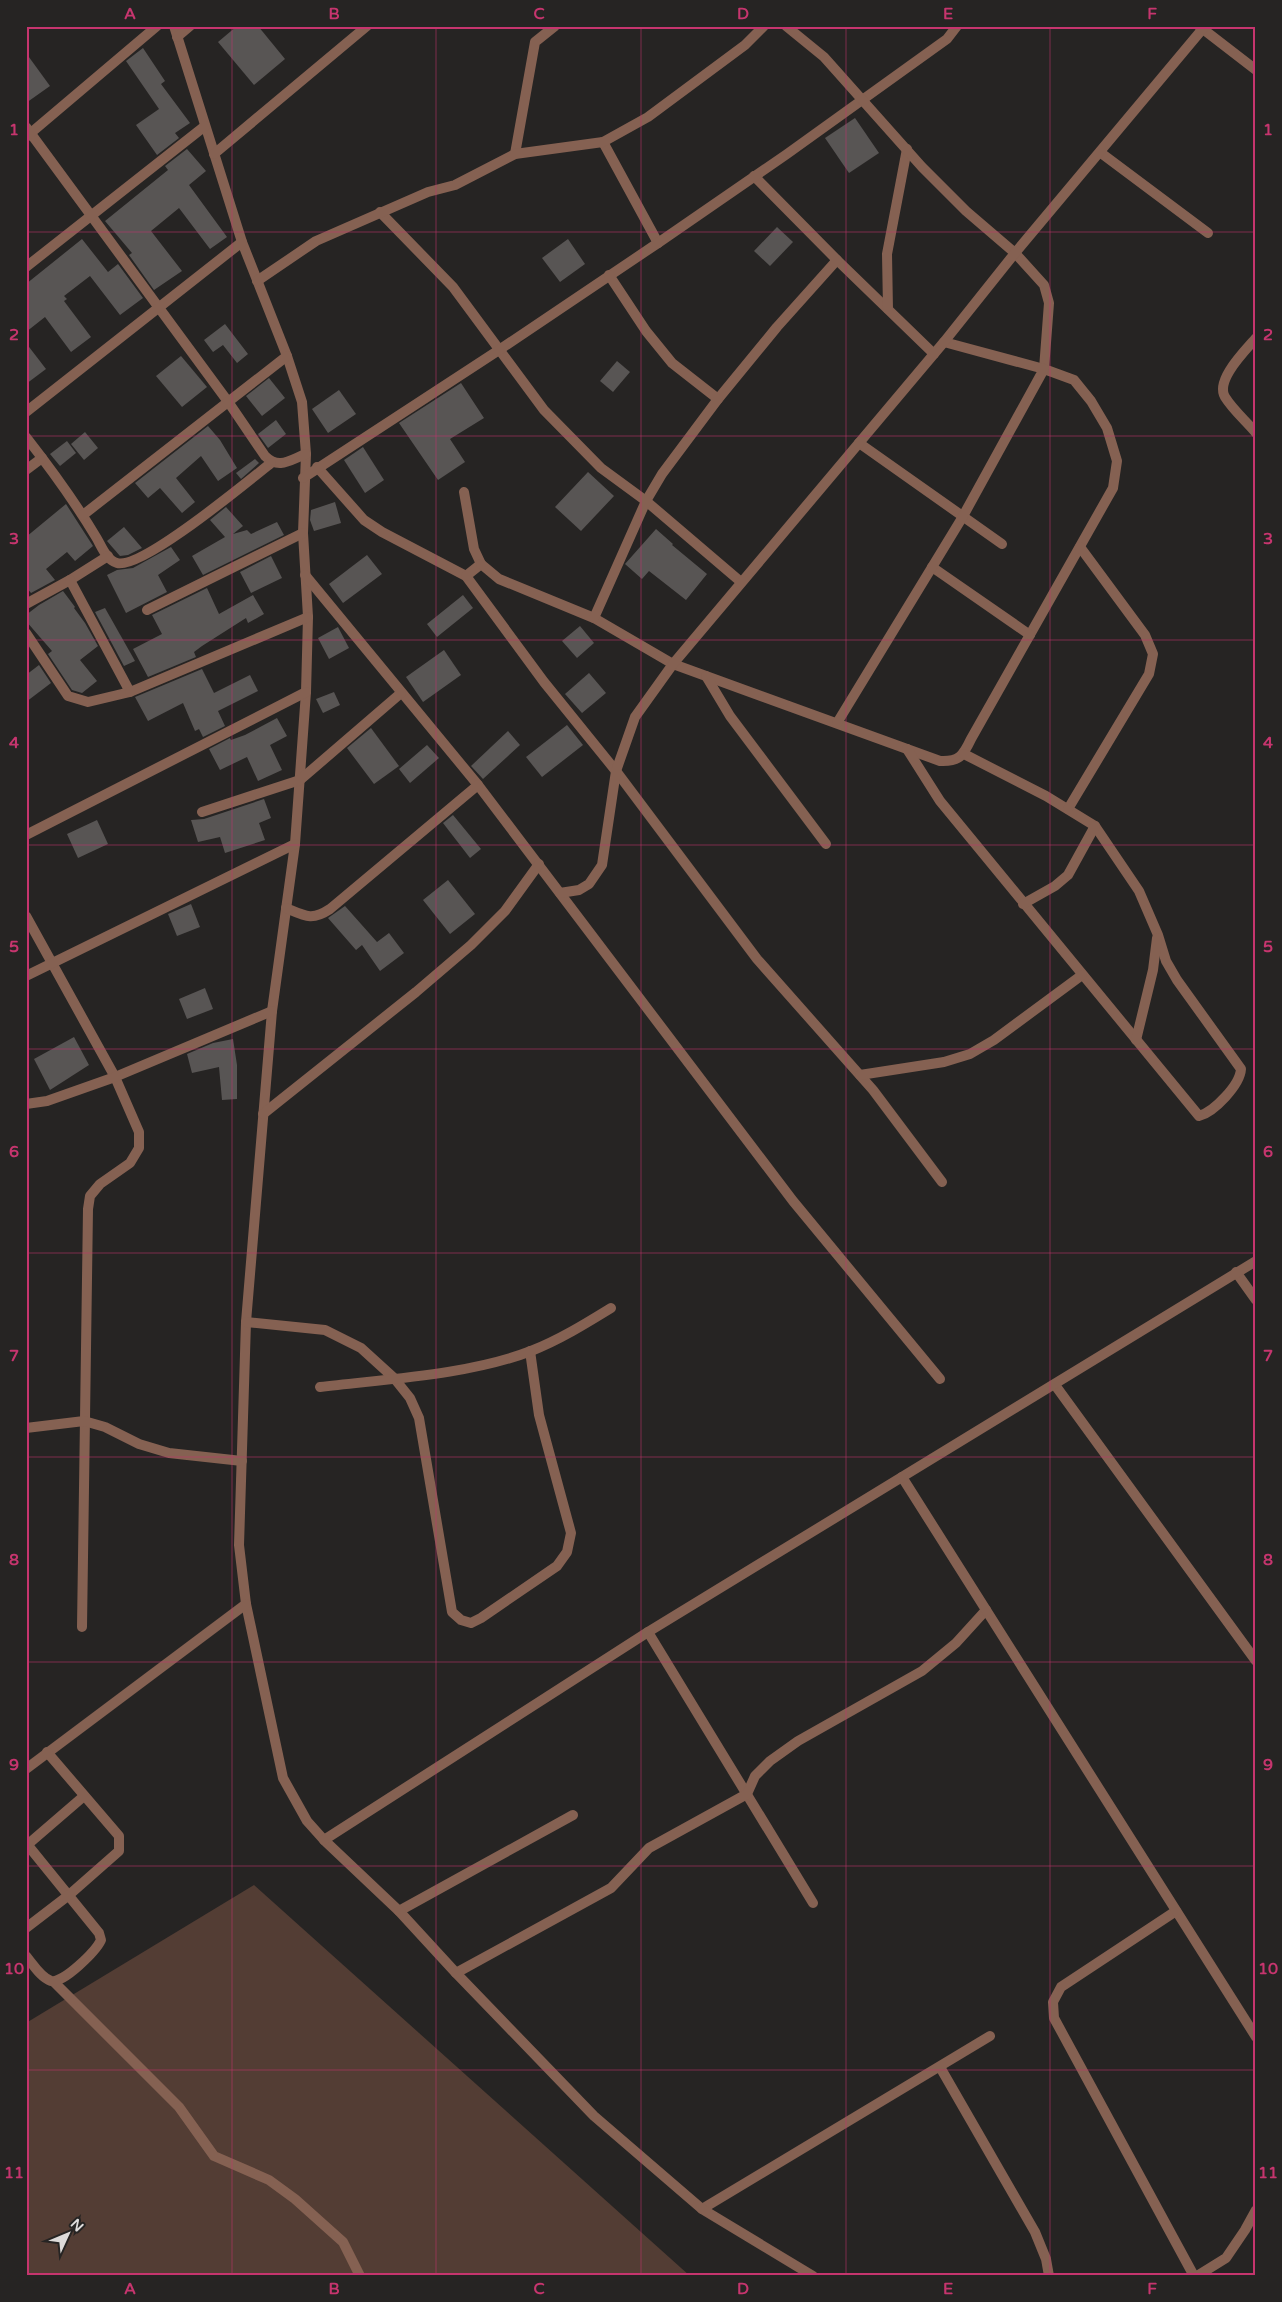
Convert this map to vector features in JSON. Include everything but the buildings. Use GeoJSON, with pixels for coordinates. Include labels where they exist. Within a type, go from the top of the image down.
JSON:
{"type":"FeatureCollection","features":[{"type":"Feature","properties":{"kind":"street"},"geometry":{"type":"LineString","coordinates":[[158,26],[28,132],[92,216],[271,463],[278,465],[306,454]]}},
{"type":"Feature","properties":{"kind":"street"},"geometry":{"type":"LineString","coordinates":[[174,26],[242,242],[287,356],[302,402],[306,454],[303,478],[303,533],[308,617],[306,692],[295,844],[272,1011],[246,1322],[239,1545],[246,1604],[283,1778],[307,1821],[324,1840],[399,1911],[594,2116],[702,2209],[812,2276]]}},
{"type":"Feature","properties":{"kind":"street"},"geometry":{"type":"LineString","coordinates":[[177,37],[190,26]]}},
{"type":"Feature","properties":{"kind":"street"},"geometry":{"type":"LineString","coordinates":[[214,154],[367,26]]}},
{"type":"Feature","properties":{"kind":"street"},"geometry":{"type":"LineString","coordinates":[[516,154],[535,42],[555,26]]}},
{"type":"Feature","properties":{"kind":"street"},"geometry":{"type":"LineString","coordinates":[[258,281],[316,241],[428,192],[455,185],[516,154],[603,142],[655,111],[746,45],[764,26]]}},
{"type":"Feature","properties":{"kind":"street"},"geometry":{"type":"LineString","coordinates":[[786,26],[824,57],[922,167],[966,211],[1015,253],[1044,285],[1049,303],[1044,369],[962,518],[837,723]]}},
{"type":"Feature","properties":{"kind":"street"},"geometry":{"type":"LineString","coordinates":[[303,478],[658,243],[947,39],[957,26]]}},
{"type":"Feature","properties":{"kind":"street"},"geometry":{"type":"LineString","coordinates":[[560,893],[579,890],[589,884],[602,865],[616,771],[635,717],[673,664],[944,342],[1015,253],[1101,153],[1202,27],[1256,70]]}},
{"type":"Feature","properties":{"kind":"street"},"geometry":{"type":"LineString","coordinates":[[26,267],[205,126]]}},
{"type":"Feature","properties":{"kind":"street"},"geometry":{"type":"LineString","coordinates":[[603,142],[658,243]]}},
{"type":"Feature","properties":{"kind":"street"},"geometry":{"type":"LineString","coordinates":[[888,309],[887,254],[907,149]]}},
{"type":"Feature","properties":{"kind":"street"},"geometry":{"type":"LineString","coordinates":[[1101,153],[1208,233]]}},
{"type":"Feature","properties":{"kind":"street"},"geometry":{"type":"LineString","coordinates":[[754,176],[934,354]]}},
{"type":"Feature","properties":{"kind":"street"},"geometry":{"type":"LineString","coordinates":[[380,212],[453,287],[544,410],[601,468],[646,502],[742,582]]}},
{"type":"Feature","properties":{"kind":"street"},"geometry":{"type":"LineString","coordinates":[[26,412],[242,242]]}},
{"type":"Feature","properties":{"kind":"street"},"geometry":{"type":"LineString","coordinates":[[594,618],[646,502],[662,474],[718,399],[777,327],[837,260]]}},
{"type":"Feature","properties":{"kind":"street"},"geometry":{"type":"LineString","coordinates":[[609,276],[646,331],[672,363],[718,399]]}},
{"type":"Feature","properties":{"kind":"street"},"geometry":{"type":"LineString","coordinates":[[1256,338],[1228,372],[1222,388],[1225,396],[1256,433]]}},
{"type":"Feature","properties":{"kind":"street"},"geometry":{"type":"LineString","coordinates":[[464,492],[474,549],[481,564],[498,579],[594,618],[673,664],[940,761],[952,762],[964,754],[1113,488],[1117,461],[1107,428],[1091,401],[1074,380],[1044,369],[944,342]]}},
{"type":"Feature","properties":{"kind":"street"},"geometry":{"type":"LineString","coordinates":[[83,515],[229,404],[287,356]]}},
{"type":"Feature","properties":{"kind":"street"},"geometry":{"type":"LineString","coordinates":[[26,437],[83,515],[108,556],[117,563],[130,562],[188,528],[271,463]]}},
{"type":"Feature","properties":{"kind":"street"},"geometry":{"type":"LineString","coordinates":[[859,443],[962,518],[1002,544]]}},
{"type":"Feature","properties":{"kind":"street"},"geometry":{"type":"LineString","coordinates":[[26,470],[42,458]]}},
{"type":"Feature","properties":{"kind":"street"},"geometry":{"type":"LineString","coordinates":[[317,467],[364,520],[382,532],[466,576],[544,682],[616,771],[757,959],[860,1075],[942,1182]]}},
{"type":"Feature","properties":{"kind":"street"},"geometry":{"type":"LineString","coordinates":[[147,610],[303,533]]}},
{"type":"Feature","properties":{"kind":"street"},"geometry":{"type":"LineString","coordinates":[[1068,809],[1149,674],[1153,654],[1145,635],[1080,547]]}},
{"type":"Feature","properties":{"kind":"street"},"geometry":{"type":"LineString","coordinates":[[26,604],[70,580],[108,556]]}},
{"type":"Feature","properties":{"kind":"street"},"geometry":{"type":"LineString","coordinates":[[466,576],[481,564]]}},
{"type":"Feature","properties":{"kind":"street"},"geometry":{"type":"LineString","coordinates":[[932,567],[1030,635]]}},
{"type":"Feature","properties":{"kind":"street"},"geometry":{"type":"LineString","coordinates":[[305,575],[478,785],[793,1200],[940,1379]]}},
{"type":"Feature","properties":{"kind":"street"},"geometry":{"type":"LineString","coordinates":[[70,580],[130,692]]}},
{"type":"Feature","properties":{"kind":"street"},"geometry":{"type":"LineString","coordinates":[[26,633],[68,696],[88,702],[130,692],[308,617]]}},
{"type":"Feature","properties":{"kind":"street"},"geometry":{"type":"LineString","coordinates":[[706,676],[730,716],[826,844]]}},
{"type":"Feature","properties":{"kind":"street"},"geometry":{"type":"LineString","coordinates":[[26,835],[306,692]]}},
{"type":"Feature","properties":{"kind":"street"},"geometry":{"type":"LineString","coordinates":[[202,812],[300,780],[401,693]]}},
{"type":"Feature","properties":{"kind":"street"},"geometry":{"type":"LineString","coordinates":[[907,749],[940,802],[1023,904],[1199,1116],[1208,1114],[1240,1077],[1241,1069],[1166,961],[1158,935],[1139,891],[1095,826],[1013,777],[964,754]]}},
{"type":"Feature","properties":{"kind":"street"},"geometry":{"type":"LineString","coordinates":[[286,908],[307,916],[319,916],[330,909],[478,785]]}},
{"type":"Feature","properties":{"kind":"street"},"geometry":{"type":"LineString","coordinates":[[1023,904],[1055,886],[1068,875],[1095,826]]}},
{"type":"Feature","properties":{"kind":"street"},"geometry":{"type":"LineString","coordinates":[[26,976],[295,844]]}},
{"type":"Feature","properties":{"kind":"street"},"geometry":{"type":"LineString","coordinates":[[263,1114],[416,992],[471,945],[506,911],[539,864]]}},
{"type":"Feature","properties":{"kind":"street"},"geometry":{"type":"LineString","coordinates":[[26,916],[115,1077],[138,1132],[139,1148],[130,1163],[100,1184],[90,1196],[88,1209],[82,1627]]}},
{"type":"Feature","properties":{"kind":"street"},"geometry":{"type":"LineString","coordinates":[[1136,1040],[1153,970],[1158,935]]}},
{"type":"Feature","properties":{"kind":"street"},"geometry":{"type":"LineString","coordinates":[[860,1075],[944,1062],[970,1054],[994,1040],[1082,975]]}},
{"type":"Feature","properties":{"kind":"street"},"geometry":{"type":"LineString","coordinates":[[26,1104],[47,1101],[115,1077],[272,1011]]}},
{"type":"Feature","properties":{"kind":"street"},"geometry":{"type":"LineString","coordinates":[[324,1840],[648,1632],[1256,1261]]}},
{"type":"Feature","properties":{"kind":"street"},"geometry":{"type":"LineString","coordinates":[[1236,1272],[1256,1300]]}},
{"type":"Feature","properties":{"kind":"street"},"geometry":{"type":"LineString","coordinates":[[320,1387],[484,1365],[530,1351],[566,1335],[612,1308]]}},
{"type":"Feature","properties":{"kind":"street"},"geometry":{"type":"LineString","coordinates":[[246,1322],[324,1330],[361,1348],[394,1378],[410,1398],[419,1418],[452,1612],[461,1620],[471,1623],[557,1566],[567,1552],[571,1533],[539,1415],[530,1351]]}},
{"type":"Feature","properties":{"kind":"street"},"geometry":{"type":"LineString","coordinates":[[1055,1385],[1256,1661]]}},
{"type":"Feature","properties":{"kind":"street"},"geometry":{"type":"LineString","coordinates":[[26,1428],[84,1422],[105,1427],[139,1444],[169,1453],[242,1461]]}},
{"type":"Feature","properties":{"kind":"street"},"geometry":{"type":"LineString","coordinates":[[902,1478],[1256,2037]]}},
{"type":"Feature","properties":{"kind":"street"},"geometry":{"type":"LineString","coordinates":[[26,1768],[246,1604]]}},
{"type":"Feature","properties":{"kind":"street"},"geometry":{"type":"LineString","coordinates":[[456,1973],[611,1888],[650,1848],[747,1794],[755,1776],[770,1761],[798,1740],[922,1670],[956,1643],[986,1610]]}},
{"type":"Feature","properties":{"kind":"street"},"geometry":{"type":"LineString","coordinates":[[648,1632],[813,1903]]}},
{"type":"Feature","properties":{"kind":"street"},"geometry":{"type":"LineString","coordinates":[[26,1928],[69,1895],[118,1851],[120,1844],[119,1836],[47,1752]]}},
{"type":"Feature","properties":{"kind":"street"},"geometry":{"type":"LineString","coordinates":[[54,1982],[62,1980],[98,1948],[102,1940],[100,1933],[27,1844],[84,1796]]}},
{"type":"Feature","properties":{"kind":"street"},"geometry":{"type":"LineString","coordinates":[[399,1911],[573,1815]]}},
{"type":"Feature","properties":{"kind":"street"},"geometry":{"type":"LineString","coordinates":[[1176,1911],[1061,1987],[1053,2002],[1054,2018],[1196,2276],[1226,2258],[1246,2230],[1256,2210]]}},
{"type":"Feature","properties":{"kind":"street"},"geometry":{"type":"LineString","coordinates":[[26,1956],[44,1978],[54,1982],[179,2108],[214,2156],[269,2180],[295,2199],[343,2242],[360,2276]]}},
{"type":"Feature","properties":{"kind":"street"},"geometry":{"type":"LineString","coordinates":[[702,2209],[990,2036]]}},
{"type":"Feature","properties":{"kind":"street"},"geometry":{"type":"LineString","coordinates":[[940,2067],[1035,2232],[1046,2260],[1049,2276]]}},
{"type":"Feature","properties":{"kind":"shaded area"},"geometry":{"type":"Polygon","coordinates":[[[254,1885],[690,2276],[26,2276],[26,2023],[254,1885]]]}}]}
